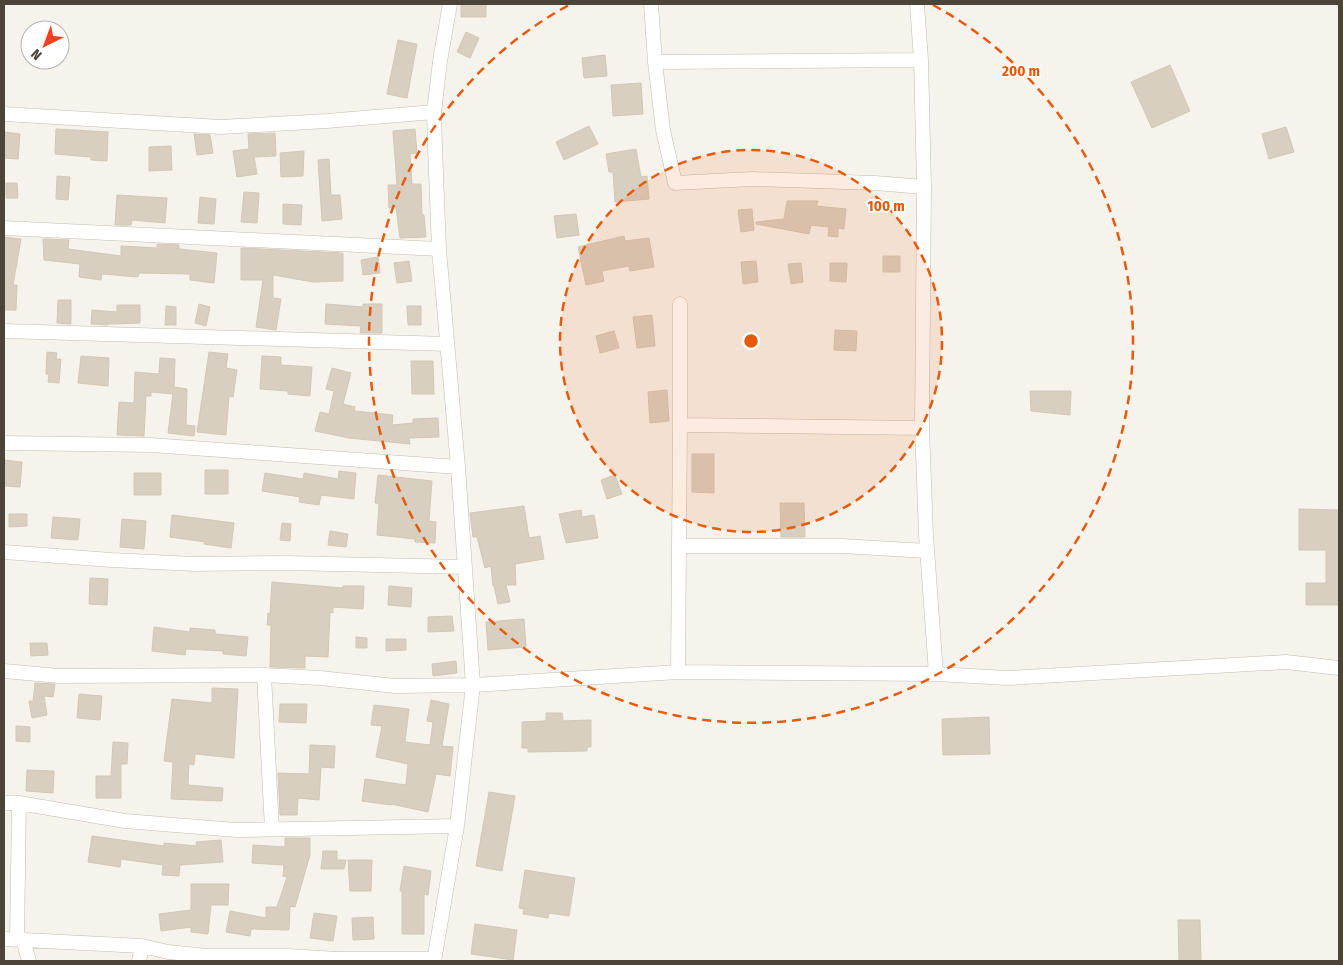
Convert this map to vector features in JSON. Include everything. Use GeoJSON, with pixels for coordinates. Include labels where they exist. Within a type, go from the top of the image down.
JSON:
{"type":"FeatureCollection","features":[{"type":"Feature","properties":{"kind":"street"},"geometry":{"type":"LineString","coordinates":[[15,939],[142,946],[168,956],[207,956],[244,959],[287,956],[338,960],[434,960],[457,826],[473,685],[458,467],[439,249],[434,112],[440,61],[450,4]]}},
{"type":"Feature","properties":{"kind":"street"},"geometry":{"type":"LineString","coordinates":[[651,4],[655,62],[663,130],[675,183],[752,180],[875,183],[924,187]]}},
{"type":"Feature","properties":{"kind":"street"},"geometry":{"type":"LineString","coordinates":[[918,4],[924,187],[922,428],[927,551],[936,674]]}},
{"type":"Feature","properties":{"kind":"street"},"geometry":{"type":"LineString","coordinates":[[655,62],[921,60]]}},
{"type":"Feature","properties":{"kind":"street"},"geometry":{"type":"LineString","coordinates":[[4,114],[221,127],[434,112]]}},
{"type":"Feature","properties":{"kind":"street"},"geometry":{"type":"LineString","coordinates":[[4,228],[439,249]]}},
{"type":"Feature","properties":{"kind":"street"},"geometry":{"type":"LineString","coordinates":[[678,672],[680,304]]}},
{"type":"Feature","properties":{"kind":"street"},"geometry":{"type":"LineString","coordinates":[[4,331],[447,344]]}},
{"type":"Feature","properties":{"kind":"street"},"geometry":{"type":"LineString","coordinates":[[680,425],[922,428]]}},
{"type":"Feature","properties":{"kind":"street"},"geometry":{"type":"LineString","coordinates":[[4,443],[150,446],[458,467]]}},
{"type":"Feature","properties":{"kind":"street"},"geometry":{"type":"LineString","coordinates":[[680,546],[842,546],[927,551]]}},
{"type":"Feature","properties":{"kind":"street"},"geometry":{"type":"LineString","coordinates":[[4,552],[195,564],[287,563],[465,567]]}},
{"type":"Feature","properties":{"kind":"street"},"geometry":{"type":"LineString","coordinates":[[4,671],[59,676],[264,675],[320,678],[394,686],[473,685],[678,672],[936,674],[1008,678],[1286,662],[1339,668]]}},
{"type":"Feature","properties":{"kind":"street"},"geometry":{"type":"LineString","coordinates":[[264,675],[272,829]]}},
{"type":"Feature","properties":{"kind":"street"},"geometry":{"type":"LineString","coordinates":[[4,803],[125,821],[236,830],[457,826]]}},
{"type":"Feature","properties":{"kind":"street"},"geometry":{"type":"LineString","coordinates":[[19,804],[15,939],[29,961]]}},
{"type":"Feature","properties":{"kind":"street"},"geometry":{"type":"LineString","coordinates":[[139,961],[142,946]]}},
{"type":"Feature","properties":{"kind":"building"},"geometry":{"type":"Polygon","coordinates":[[[461,4],[486,4],[486,17],[461,17],[461,4]]]}},
{"type":"Feature","properties":{"kind":"building"},"geometry":{"type":"Polygon","coordinates":[[[466,32],[479,38],[470,58],[457,52],[466,32]]]}},
{"type":"Feature","properties":{"kind":"building"},"geometry":{"type":"Polygon","coordinates":[[[398,40],[417,44],[407,98],[387,94],[398,40]]]}},
{"type":"Feature","properties":{"kind":"building"},"geometry":{"type":"Polygon","coordinates":[[[605,55],[607,76],[584,78],[582,58],[605,55]]]}},
{"type":"Feature","properties":{"kind":"building"},"geometry":{"type":"Polygon","coordinates":[[[1170,65],[1190,111],[1152,128],[1131,82],[1170,65]]]}},
{"type":"Feature","properties":{"kind":"building"},"geometry":{"type":"Polygon","coordinates":[[[641,83],[643,114],[613,116],[611,85],[641,83]]]}},
{"type":"Feature","properties":{"kind":"building"},"geometry":{"type":"Polygon","coordinates":[[[589,126],[598,144],[564,160],[556,142],[589,126]]]}},
{"type":"Feature","properties":{"kind":"building"},"geometry":{"type":"Polygon","coordinates":[[[1286,127],[1294,152],[1269,159],[1262,134],[1286,127]]]}},
{"type":"Feature","properties":{"kind":"building"},"geometry":{"type":"Polygon","coordinates":[[[56,129],[108,132],[107,161],[91,160],[91,157],[55,154],[56,129]]]}},
{"type":"Feature","properties":{"kind":"building"},"geometry":{"type":"Polygon","coordinates":[[[415,129],[417,153],[410,154],[412,184],[421,184],[422,215],[424,215],[426,237],[400,238],[396,207],[389,208],[388,185],[397,185],[393,131],[415,129]]]}},
{"type":"Feature","properties":{"kind":"building"},"geometry":{"type":"Polygon","coordinates":[[[4,132],[20,134],[18,159],[4,158],[4,132]]]}},
{"type":"Feature","properties":{"kind":"building"},"geometry":{"type":"Polygon","coordinates":[[[275,133],[276,156],[254,157],[257,174],[237,177],[233,151],[249,149],[248,134],[275,133]]]}},
{"type":"Feature","properties":{"kind":"building"},"geometry":{"type":"Polygon","coordinates":[[[194,134],[210,135],[213,153],[197,155],[194,134]]]}},
{"type":"Feature","properties":{"kind":"building"},"geometry":{"type":"Polygon","coordinates":[[[171,146],[172,170],[149,171],[149,147],[171,146]]]}},
{"type":"Feature","properties":{"kind":"building"},"geometry":{"type":"Polygon","coordinates":[[[636,149],[641,177],[647,176],[649,199],[615,202],[613,172],[609,172],[606,154],[636,149]]]}},
{"type":"Feature","properties":{"kind":"building"},"geometry":{"type":"Polygon","coordinates":[[[304,151],[303,176],[281,177],[280,153],[304,151]]]}},
{"type":"Feature","properties":{"kind":"building"},"geometry":{"type":"Polygon","coordinates":[[[329,159],[331,195],[340,195],[342,219],[322,221],[318,160],[329,159]]]}},
{"type":"Feature","properties":{"kind":"building"},"geometry":{"type":"Polygon","coordinates":[[[57,176],[70,177],[68,200],[56,199],[57,176]]]}},
{"type":"Feature","properties":{"kind":"building"},"geometry":{"type":"Polygon","coordinates":[[[6,183],[17,183],[18,198],[6,198],[6,183]]]}},
{"type":"Feature","properties":{"kind":"building"},"geometry":{"type":"Polygon","coordinates":[[[244,192],[259,193],[257,223],[241,222],[244,192]]]}},
{"type":"Feature","properties":{"kind":"building"},"geometry":{"type":"Polygon","coordinates":[[[117,195],[167,198],[165,223],[132,220],[131,225],[115,225],[117,195]]]}},
{"type":"Feature","properties":{"kind":"building"},"geometry":{"type":"Polygon","coordinates":[[[200,197],[216,199],[214,224],[198,223],[200,197]]]}},
{"type":"Feature","properties":{"kind":"building"},"geometry":{"type":"Polygon","coordinates":[[[787,201],[818,201],[816,206],[846,209],[844,229],[838,228],[838,237],[828,236],[829,227],[811,225],[809,234],[756,224],[756,222],[784,219],[787,201]]]}},
{"type":"Feature","properties":{"kind":"building"},"geometry":{"type":"Polygon","coordinates":[[[283,204],[302,205],[301,225],[283,224],[283,204]]]}},
{"type":"Feature","properties":{"kind":"building"},"geometry":{"type":"Polygon","coordinates":[[[752,209],[754,230],[741,232],[738,210],[752,209]]]}},
{"type":"Feature","properties":{"kind":"building"},"geometry":{"type":"Polygon","coordinates":[[[576,214],[579,235],[557,238],[554,216],[576,214]]]}},
{"type":"Feature","properties":{"kind":"building"},"geometry":{"type":"Polygon","coordinates":[[[624,236],[625,241],[649,238],[654,267],[630,271],[629,266],[602,271],[604,281],[586,285],[578,247],[624,236]]]}},
{"type":"Feature","properties":{"kind":"building"},"geometry":{"type":"Polygon","coordinates":[[[4,237],[21,239],[13,285],[17,285],[16,310],[4,310],[4,237]]]}},
{"type":"Feature","properties":{"kind":"building"},"geometry":{"type":"Polygon","coordinates":[[[43,239],[69,240],[68,249],[121,256],[121,246],[157,248],[157,244],[179,245],[179,249],[217,253],[214,283],[190,280],[190,274],[139,273],[138,277],[102,274],[101,280],[79,277],[80,264],[44,260],[43,239]]]}},
{"type":"Feature","properties":{"kind":"building"},"geometry":{"type":"Polygon","coordinates":[[[241,248],[343,253],[343,281],[313,282],[273,275],[273,298],[281,299],[276,330],[256,327],[263,280],[241,280],[241,248]]]}},
{"type":"Feature","properties":{"kind":"building"},"geometry":{"type":"Polygon","coordinates":[[[883,256],[900,256],[900,272],[883,272],[883,256]]]}},
{"type":"Feature","properties":{"kind":"building"},"geometry":{"type":"Polygon","coordinates":[[[378,257],[380,273],[363,275],[361,260],[378,257]]]}},
{"type":"Feature","properties":{"kind":"building"},"geometry":{"type":"Polygon","coordinates":[[[409,261],[412,281],[397,283],[394,263],[409,261]]]}},
{"type":"Feature","properties":{"kind":"building"},"geometry":{"type":"Polygon","coordinates":[[[756,261],[758,282],[743,284],[741,262],[756,261]]]}},
{"type":"Feature","properties":{"kind":"building"},"geometry":{"type":"Polygon","coordinates":[[[801,263],[803,282],[791,284],[788,264],[801,263]]]}},
{"type":"Feature","properties":{"kind":"building"},"geometry":{"type":"Polygon","coordinates":[[[830,263],[847,263],[846,282],[830,281],[830,263]]]}},
{"type":"Feature","properties":{"kind":"building"},"geometry":{"type":"Polygon","coordinates":[[[58,300],[71,300],[71,324],[57,323],[58,300]]]}},
{"type":"Feature","properties":{"kind":"building"},"geometry":{"type":"Polygon","coordinates":[[[199,304],[210,307],[206,326],[195,323],[199,304]]]}},
{"type":"Feature","properties":{"kind":"building"},"geometry":{"type":"Polygon","coordinates":[[[326,304],[363,307],[363,304],[382,304],[382,333],[360,333],[361,326],[325,324],[326,304]]]}},
{"type":"Feature","properties":{"kind":"building"},"geometry":{"type":"Polygon","coordinates":[[[117,305],[140,305],[140,323],[91,324],[92,310],[117,312],[117,305]]]}},
{"type":"Feature","properties":{"kind":"building"},"geometry":{"type":"Polygon","coordinates":[[[166,306],[176,307],[176,325],[165,325],[166,306]]]}},
{"type":"Feature","properties":{"kind":"building"},"geometry":{"type":"Polygon","coordinates":[[[407,306],[421,306],[421,325],[408,325],[407,306]]]}},
{"type":"Feature","properties":{"kind":"building"},"geometry":{"type":"Polygon","coordinates":[[[652,315],[655,346],[637,348],[633,317],[652,315]]]}},
{"type":"Feature","properties":{"kind":"building"},"geometry":{"type":"Polygon","coordinates":[[[835,330],[857,331],[856,351],[834,350],[835,330]]]}},
{"type":"Feature","properties":{"kind":"building"},"geometry":{"type":"Polygon","coordinates":[[[614,331],[619,348],[600,353],[596,336],[614,331]]]}},
{"type":"Feature","properties":{"kind":"building"},"geometry":{"type":"Polygon","coordinates":[[[47,352],[57,353],[56,359],[61,359],[59,383],[48,382],[49,375],[46,374],[47,352]]]}},
{"type":"Feature","properties":{"kind":"building"},"geometry":{"type":"Polygon","coordinates":[[[209,352],[228,354],[226,368],[237,370],[233,397],[229,396],[226,435],[197,432],[209,352]]]}},
{"type":"Feature","properties":{"kind":"building"},"geometry":{"type":"Polygon","coordinates":[[[81,356],[109,358],[108,386],[78,383],[81,356]]]}},
{"type":"Feature","properties":{"kind":"building"},"geometry":{"type":"Polygon","coordinates":[[[262,356],[281,357],[281,365],[312,367],[310,396],[288,394],[288,391],[260,389],[262,356]]]}},
{"type":"Feature","properties":{"kind":"building"},"geometry":{"type":"Polygon","coordinates":[[[160,358],[175,359],[174,387],[187,389],[186,425],[195,426],[194,436],[168,433],[173,394],[151,392],[151,396],[146,396],[144,436],[117,435],[119,402],[134,403],[135,372],[159,374],[160,358]]]}},
{"type":"Feature","properties":{"kind":"building"},"geometry":{"type":"Polygon","coordinates":[[[411,361],[433,361],[434,394],[412,394],[411,361]]]}},
{"type":"Feature","properties":{"kind":"building"},"geometry":{"type":"Polygon","coordinates":[[[332,368],[351,373],[343,404],[355,407],[354,411],[393,415],[392,425],[413,423],[413,419],[438,418],[439,437],[409,438],[410,444],[349,438],[315,431],[320,412],[329,414],[334,391],[326,389],[332,368]]]}},
{"type":"Feature","properties":{"kind":"building"},"geometry":{"type":"Polygon","coordinates":[[[667,390],[669,421],[650,423],[648,392],[667,390]]]}},
{"type":"Feature","properties":{"kind":"building"},"geometry":{"type":"Polygon","coordinates":[[[1030,391],[1071,391],[1070,415],[1031,411],[1030,391]]]}},
{"type":"Feature","properties":{"kind":"building"},"geometry":{"type":"Polygon","coordinates":[[[692,454],[714,454],[714,493],[692,492],[692,454]]]}},
{"type":"Feature","properties":{"kind":"building"},"geometry":{"type":"Polygon","coordinates":[[[4,460],[22,462],[20,487],[4,486],[4,460]]]}},
{"type":"Feature","properties":{"kind":"building"},"geometry":{"type":"Polygon","coordinates":[[[205,470],[228,470],[228,494],[205,494],[205,470]]]}},
{"type":"Feature","properties":{"kind":"building"},"geometry":{"type":"Polygon","coordinates":[[[339,471],[356,473],[354,499],[321,495],[319,505],[299,502],[300,497],[262,491],[265,473],[303,479],[304,473],[338,479],[339,471]]]}},
{"type":"Feature","properties":{"kind":"building"},"geometry":{"type":"Polygon","coordinates":[[[134,473],[161,473],[161,495],[134,495],[134,473]]]}},
{"type":"Feature","properties":{"kind":"building"},"geometry":{"type":"Polygon","coordinates":[[[378,475],[432,481],[429,521],[436,522],[435,543],[415,542],[415,539],[377,535],[379,504],[375,503],[378,475]]]}},
{"type":"Feature","properties":{"kind":"building"},"geometry":{"type":"Polygon","coordinates":[[[615,475],[622,494],[607,499],[601,480],[615,475]]]}},
{"type":"Feature","properties":{"kind":"building"},"geometry":{"type":"Polygon","coordinates":[[[780,503],[804,503],[805,537],[781,537],[780,503]]]}},
{"type":"Feature","properties":{"kind":"building"},"geometry":{"type":"Polygon","coordinates":[[[524,506],[529,538],[540,536],[544,559],[515,564],[516,585],[506,585],[510,602],[498,604],[493,586],[491,566],[485,568],[477,537],[473,537],[470,513],[524,506]]]}},
{"type":"Feature","properties":{"kind":"building"},"geometry":{"type":"Polygon","coordinates":[[[1299,509],[1339,510],[1339,605],[1306,605],[1306,583],[1326,583],[1326,550],[1299,550],[1299,509]]]}},
{"type":"Feature","properties":{"kind":"building"},"geometry":{"type":"Polygon","coordinates":[[[581,510],[582,517],[594,515],[598,538],[566,543],[559,514],[581,510]]]}},
{"type":"Feature","properties":{"kind":"building"},"geometry":{"type":"Polygon","coordinates":[[[9,514],[27,514],[27,526],[9,527],[9,514]]]}},
{"type":"Feature","properties":{"kind":"building"},"geometry":{"type":"Polygon","coordinates":[[[172,515],[234,523],[231,548],[170,537],[172,515]]]}},
{"type":"Feature","properties":{"kind":"building"},"geometry":{"type":"Polygon","coordinates":[[[53,517],[80,519],[78,540],[51,538],[53,517]]]}},
{"type":"Feature","properties":{"kind":"building"},"geometry":{"type":"Polygon","coordinates":[[[122,519],[146,521],[144,549],[120,547],[122,519]]]}},
{"type":"Feature","properties":{"kind":"building"},"geometry":{"type":"Polygon","coordinates":[[[282,523],[291,524],[290,541],[280,540],[282,523]]]}},
{"type":"Feature","properties":{"kind":"building"},"geometry":{"type":"Polygon","coordinates":[[[330,531],[348,534],[346,547],[328,545],[330,531]]]}},
{"type":"Feature","properties":{"kind":"building"},"geometry":{"type":"Polygon","coordinates":[[[90,578],[108,579],[107,605],[89,604],[90,578]]]}},
{"type":"Feature","properties":{"kind":"building"},"geometry":{"type":"Polygon","coordinates":[[[272,582],[343,588],[343,586],[364,586],[363,609],[333,607],[333,613],[330,612],[328,657],[305,656],[305,668],[270,667],[271,625],[267,625],[268,613],[270,614],[272,582]]]}},
{"type":"Feature","properties":{"kind":"building"},"geometry":{"type":"Polygon","coordinates":[[[389,586],[412,588],[411,607],[388,605],[389,586]]]}},
{"type":"Feature","properties":{"kind":"building"},"geometry":{"type":"Polygon","coordinates":[[[452,616],[454,631],[428,632],[428,617],[452,616]]]}},
{"type":"Feature","properties":{"kind":"building"},"geometry":{"type":"Polygon","coordinates":[[[524,619],[526,647],[488,650],[486,622],[524,619]]]}},
{"type":"Feature","properties":{"kind":"building"},"geometry":{"type":"Polygon","coordinates":[[[154,627],[190,632],[190,628],[215,630],[215,634],[248,637],[246,656],[223,654],[223,651],[186,649],[185,655],[152,651],[154,627]]]}},
{"type":"Feature","properties":{"kind":"building"},"geometry":{"type":"Polygon","coordinates":[[[356,637],[367,638],[367,648],[356,648],[356,637]]]}},
{"type":"Feature","properties":{"kind":"building"},"geometry":{"type":"Polygon","coordinates":[[[386,639],[406,639],[406,650],[386,651],[386,639]]]}},
{"type":"Feature","properties":{"kind":"building"},"geometry":{"type":"Polygon","coordinates":[[[30,643],[47,643],[48,655],[31,656],[30,643]]]}},
{"type":"Feature","properties":{"kind":"building"},"geometry":{"type":"Polygon","coordinates":[[[456,661],[457,673],[433,676],[432,664],[456,661]]]}},
{"type":"Feature","properties":{"kind":"building"},"geometry":{"type":"Polygon","coordinates":[[[35,683],[55,684],[53,697],[44,696],[47,715],[32,718],[29,701],[33,701],[35,683]]]}},
{"type":"Feature","properties":{"kind":"building"},"geometry":{"type":"Polygon","coordinates":[[[212,688],[238,689],[234,758],[195,754],[194,765],[189,764],[188,785],[223,788],[222,801],[171,799],[173,762],[164,761],[172,699],[212,703],[212,688]]]}},
{"type":"Feature","properties":{"kind":"building"},"geometry":{"type":"Polygon","coordinates":[[[79,694],[102,696],[100,720],[77,718],[79,694]]]}},
{"type":"Feature","properties":{"kind":"building"},"geometry":{"type":"Polygon","coordinates":[[[431,700],[449,704],[442,746],[453,747],[450,776],[436,774],[428,812],[391,804],[362,801],[365,779],[406,785],[408,764],[376,757],[382,726],[371,725],[374,705],[409,709],[405,742],[430,745],[433,722],[427,721],[431,700]]]}},
{"type":"Feature","properties":{"kind":"building"},"geometry":{"type":"Polygon","coordinates":[[[280,704],[307,704],[306,723],[279,722],[280,704]]]}},
{"type":"Feature","properties":{"kind":"building"},"geometry":{"type":"Polygon","coordinates":[[[546,713],[562,713],[563,721],[591,720],[591,747],[587,747],[587,751],[528,752],[528,748],[522,748],[522,722],[546,721],[546,713]]]}},
{"type":"Feature","properties":{"kind":"building"},"geometry":{"type":"Polygon","coordinates":[[[989,717],[990,754],[943,755],[942,719],[989,717]]]}},
{"type":"Feature","properties":{"kind":"building"},"geometry":{"type":"Polygon","coordinates":[[[16,726],[30,727],[30,742],[16,741],[16,726]]]}},
{"type":"Feature","properties":{"kind":"building"},"geometry":{"type":"Polygon","coordinates":[[[113,742],[128,743],[127,764],[121,764],[121,798],[96,798],[96,776],[111,776],[113,742]]]}},
{"type":"Feature","properties":{"kind":"building"},"geometry":{"type":"Polygon","coordinates":[[[310,745],[335,746],[334,768],[321,767],[319,800],[298,798],[297,815],[280,815],[278,773],[309,774],[310,745]]]}},
{"type":"Feature","properties":{"kind":"building"},"geometry":{"type":"Polygon","coordinates":[[[27,770],[54,771],[53,793],[26,791],[27,770]]]}},
{"type":"Feature","properties":{"kind":"building"},"geometry":{"type":"Polygon","coordinates":[[[489,792],[515,796],[502,871],[476,866],[489,792]]]}},
{"type":"Feature","properties":{"kind":"building"},"geometry":{"type":"Polygon","coordinates":[[[92,836],[164,846],[164,843],[197,846],[196,842],[221,840],[223,862],[180,865],[179,876],[162,875],[163,865],[121,859],[120,867],[88,862],[92,836]]]}},
{"type":"Feature","properties":{"kind":"building"},"geometry":{"type":"Polygon","coordinates":[[[285,838],[310,838],[310,855],[295,907],[290,906],[289,930],[251,929],[250,936],[226,932],[230,911],[266,918],[266,907],[277,907],[287,877],[283,876],[284,865],[252,863],[253,845],[285,847],[285,838]]]}},
{"type":"Feature","properties":{"kind":"building"},"geometry":{"type":"Polygon","coordinates":[[[323,851],[337,851],[337,860],[346,860],[344,869],[321,869],[323,851]]]}},
{"type":"Feature","properties":{"kind":"building"},"geometry":{"type":"Polygon","coordinates":[[[348,860],[372,860],[371,891],[350,891],[348,860]]]}},
{"type":"Feature","properties":{"kind":"building"},"geometry":{"type":"Polygon","coordinates":[[[404,866],[431,871],[428,895],[424,894],[424,934],[402,934],[402,891],[400,891],[404,866]]]}},
{"type":"Feature","properties":{"kind":"building"},"geometry":{"type":"Polygon","coordinates":[[[525,870],[575,878],[569,916],[549,913],[548,918],[523,914],[524,909],[519,908],[525,870]]]}},
{"type":"Feature","properties":{"kind":"building"},"geometry":{"type":"Polygon","coordinates":[[[191,884],[229,884],[228,905],[211,905],[208,934],[191,932],[191,927],[161,931],[159,914],[191,910],[191,884]]]}},
{"type":"Feature","properties":{"kind":"building"},"geometry":{"type":"Polygon","coordinates":[[[314,913],[337,916],[333,941],[310,938],[314,913]]]}},
{"type":"Feature","properties":{"kind":"building"},"geometry":{"type":"Polygon","coordinates":[[[373,917],[374,939],[353,940],[352,918],[373,917]]]}},
{"type":"Feature","properties":{"kind":"building"},"geometry":{"type":"Polygon","coordinates":[[[1178,920],[1200,920],[1201,961],[1179,961],[1178,920]]]}},
{"type":"Feature","properties":{"kind":"building"},"geometry":{"type":"Polygon","coordinates":[[[475,924],[517,930],[513,960],[471,954],[475,924]]]}}]}
